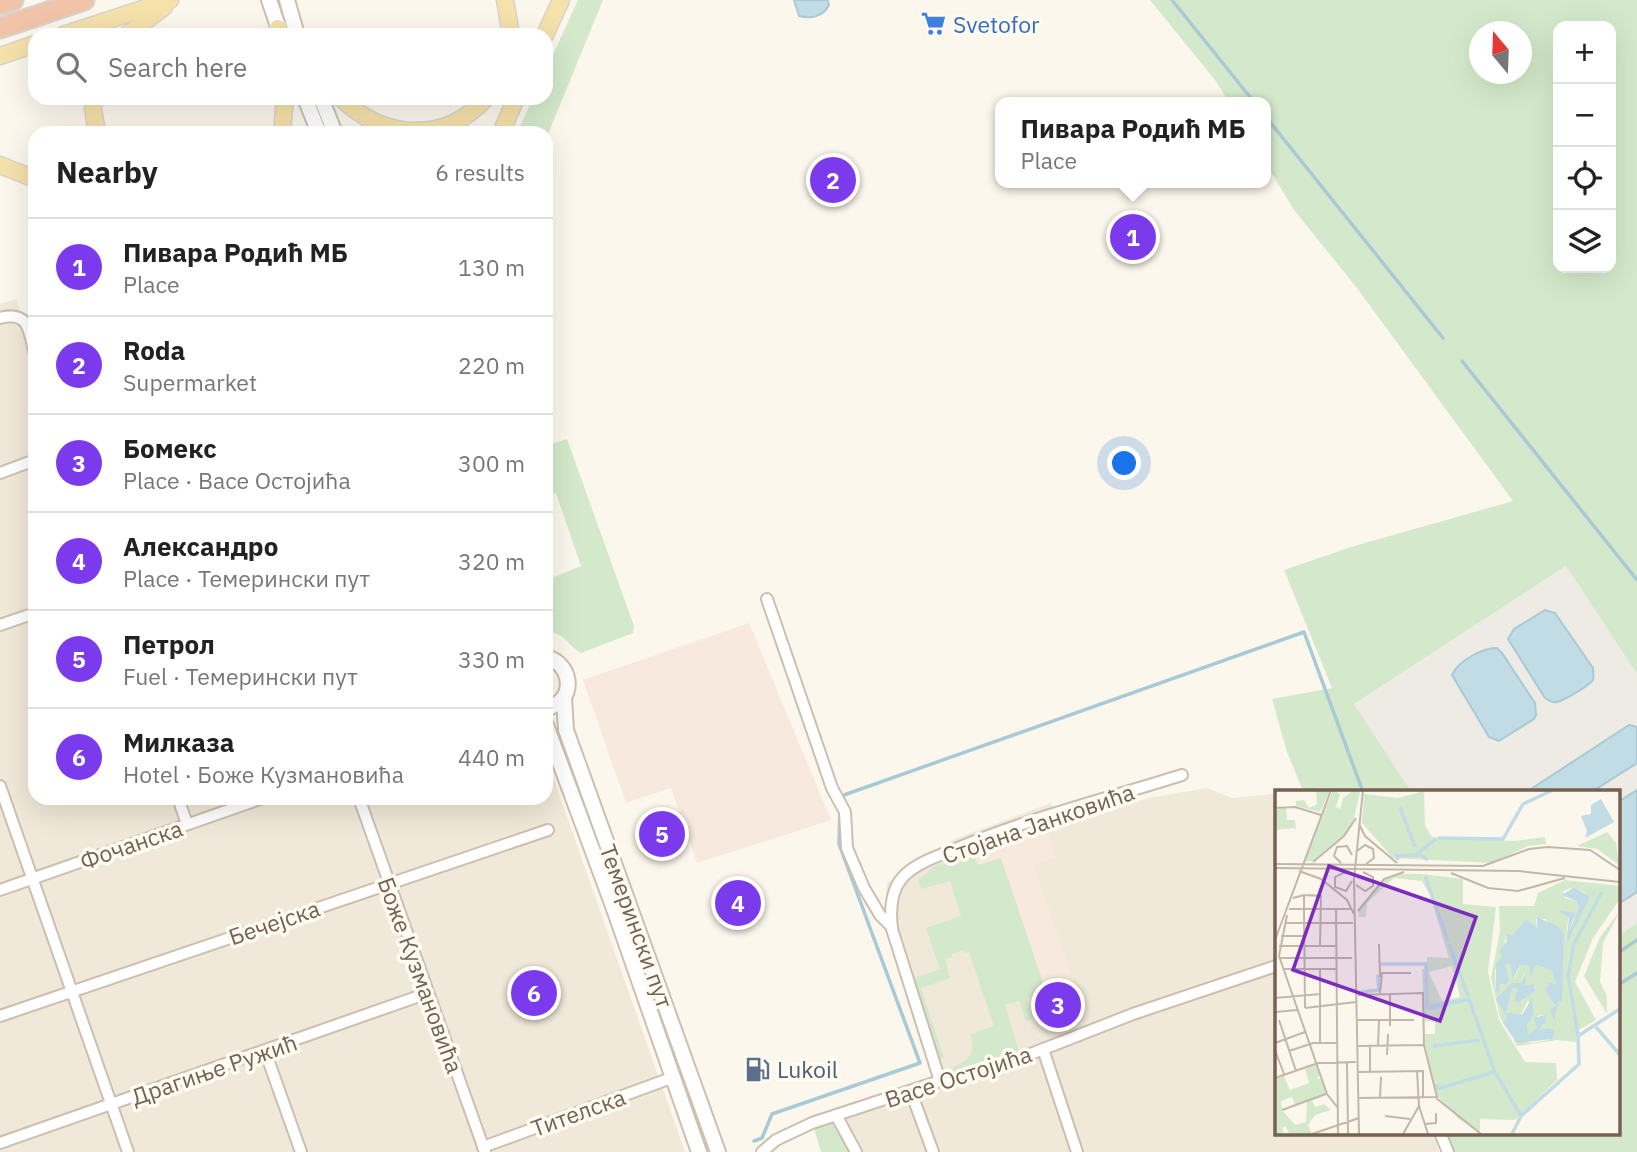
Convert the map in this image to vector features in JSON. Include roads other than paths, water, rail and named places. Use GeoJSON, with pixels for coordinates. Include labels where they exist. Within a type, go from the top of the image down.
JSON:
{"type":"FeatureCollection","features":[{"type":"Feature","properties":{"kind":"highway"},"geometry":{"type":"LineString","coordinates":[[0,4],[13,0]]}},
{"type":"Feature","properties":{"kind":"highway"},"geometry":{"type":"LineString","coordinates":[[0,28],[84,0]]}},
{"type":"Feature","properties":{"kind":"main road"},"geometry":{"type":"LineString","coordinates":[[84,28],[170,0]]}},
{"type":"Feature","properties":{"kind":"main road"},"geometry":{"type":"LineString","coordinates":[[137,28],[176,0]]}},
{"type":"Feature","properties":{"kind":"main road"},"geometry":{"type":"LineString","coordinates":[[505,0],[510,28]]}},
{"type":"Feature","properties":{"kind":"main road"},"geometry":{"type":"LineString","coordinates":[[548,28],[561,0]]}},
{"type":"Feature","properties":{"kind":"main road"},"geometry":{"type":"LineString","coordinates":[[288,2],[295,28]]}},
{"type":"Feature","properties":{"kind":"main road"},"geometry":{"type":"LineString","coordinates":[[271,6],[278,28]]}},
{"type":"Feature","properties":{"kind":"main road"},"geometry":{"type":"LineString","coordinates":[[0,55],[28,46]]}},
{"type":"Feature","properties":{"kind":"main road"},"geometry":{"type":"LineString","coordinates":[[93,105],[96,126]]}},
{"type":"Feature","properties":{"kind":"main road"},"geometry":{"type":"LineString","coordinates":[[283,126],[284,105]]}},
{"type":"Feature","properties":{"kind":"main road"},"geometry":{"type":"LineString","coordinates":[[308,105],[316,126]]}},
{"type":"Feature","properties":{"kind":"main road"},"geometry":{"type":"LineString","coordinates":[[324,105],[332,126]]}},
{"type":"Feature","properties":{"kind":"main road"},"geometry":{"type":"LineString","coordinates":[[349,105],[360,114],[386,126]]}},
{"type":"Feature","properties":{"kind":"main road"},"geometry":{"type":"LineString","coordinates":[[444,126],[460,120],[478,105]]}},
{"type":"Feature","properties":{"kind":"main road"},"geometry":{"type":"LineString","coordinates":[[504,126],[513,105]]}},
{"type":"Feature","properties":{"kind":"main road"},"geometry":{"type":"LineString","coordinates":[[0,165],[28,176]]}},
{"type":"Feature","properties":{"kind":"main road","name":"Темерински пут"},"geometry":{"type":"LineString","coordinates":[[553,659],[565,670],[569,683],[564,698],[566,730],[718,1152]]}},
{"type":"Feature","properties":{"kind":"main road"},"geometry":{"type":"LineString","coordinates":[[553,706],[564,698]]}},
{"type":"Feature","properties":{"kind":"main road","name":"Темерински пут"},"geometry":{"type":"LineString","coordinates":[[553,744],[699,1152]]}},
{"type":"Feature","properties":{"kind":"street"},"geometry":{"type":"LineString","coordinates":[[0,318],[19,316],[26,323],[28,330]]}},
{"type":"Feature","properties":{"kind":"street"},"geometry":{"type":"LineString","coordinates":[[0,473],[28,463]]}},
{"type":"Feature","properties":{"kind":"street"},"geometry":{"type":"LineString","coordinates":[[766,599],[798,692],[845,812],[847,848],[864,888],[880,915],[892,927]]}},
{"type":"Feature","properties":{"kind":"street"},"geometry":{"type":"LineString","coordinates":[[0,625],[28,615]]}},
{"type":"Feature","properties":{"kind":"street","name":"Стојана Јанковића"},"geometry":{"type":"LineString","coordinates":[[940,1081],[892,927],[890,911],[900,881],[908,872],[926,861],[1002,831],[1182,775]]}},
{"type":"Feature","properties":{"kind":"street"},"geometry":{"type":"LineString","coordinates":[[0,786],[128,1152]]}},
{"type":"Feature","properties":{"kind":"street"},"geometry":{"type":"LineString","coordinates":[[180,805],[187,824]]}},
{"type":"Feature","properties":{"kind":"street","name":"Фочанска"},"geometry":{"type":"LineString","coordinates":[[0,890],[243,805]]}},
{"type":"Feature","properties":{"kind":"street","name":"Боже Кузмановића"},"geometry":{"type":"LineString","coordinates":[[361,805],[484,1150]]}},
{"type":"Feature","properties":{"kind":"street","name":"Бечејска"},"geometry":{"type":"LineString","coordinates":[[0,1016],[70,990],[548,830]]}},
{"type":"Feature","properties":{"kind":"street","name":"Васе Остојића"},"geometry":{"type":"LineString","coordinates":[[762,1152],[776,1140],[812,1123],[940,1081],[974,1073],[1133,1014],[1275,966]]}},
{"type":"Feature","properties":{"kind":"street","name":"Драгиње Ружић"},"geometry":{"type":"LineString","coordinates":[[0,1143],[428,993]]}},
{"type":"Feature","properties":{"kind":"street"},"geometry":{"type":"LineString","coordinates":[[1043,1049],[1077,1152]]}},
{"type":"Feature","properties":{"kind":"street"},"geometry":{"type":"LineString","coordinates":[[264,1051],[301,1152]]}},
{"type":"Feature","properties":{"kind":"street","name":"Тителска"},"geometry":{"type":"LineString","coordinates":[[484,1150],[674,1077]]}},
{"type":"Feature","properties":{"kind":"street"},"geometry":{"type":"LineString","coordinates":[[911,1091],[933,1152]]}},
{"type":"Feature","properties":{"kind":"street"},"geometry":{"type":"LineString","coordinates":[[836,1115],[856,1152]]}},
{"type":"Feature","properties":{"kind":"street"},"geometry":{"type":"LineString","coordinates":[[1440,1134],[1447,1152]]}},
{"type":"Feature","properties":{"kind":"water"},"geometry":{"type":"Polygon","coordinates":[[[794,0],[828,0],[829,5],[820,15],[803,17],[799,16],[794,0]]]}},
{"type":"Feature","properties":{"kind":"water"},"geometry":{"type":"Polygon","coordinates":[[[1545,610],[1555,613],[1593,668],[1591,682],[1570,696],[1554,702],[1545,698],[1508,639],[1514,629],[1545,610]]]}},
{"type":"Feature","properties":{"kind":"water"},"geometry":{"type":"Polygon","coordinates":[[[1497,648],[1535,703],[1536,715],[1534,719],[1499,741],[1489,737],[1452,675],[1459,665],[1471,656],[1497,648]]]}},
{"type":"Feature","properties":{"kind":"water"},"geometry":{"type":"Polygon","coordinates":[[[1629,725],[1637,727],[1637,763],[1595,790],[1530,790],[1629,725]]]}},
{"type":"Feature","properties":{"kind":"water"},"geometry":{"type":"Polygon","coordinates":[[[1637,790],[1637,892],[1620,903],[1620,801],[1637,790]]]}},
{"type":"Feature","properties":{"kind":"waterway"},"geometry":{"type":"LineString","coordinates":[[1172,0],[1250,97]]}},
{"type":"Feature","properties":{"kind":"waterway"},"geometry":{"type":"LineString","coordinates":[[1271,123],[1443,338]]}},
{"type":"Feature","properties":{"kind":"waterway"},"geometry":{"type":"LineString","coordinates":[[1462,361],[1637,580]]}},
{"type":"Feature","properties":{"kind":"waterway"},"geometry":{"type":"LineString","coordinates":[[842,802],[844,795],[1304,632],[1362,790]]}},
{"type":"Feature","properties":{"kind":"waterway"},"geometry":{"type":"LineString","coordinates":[[754,1141],[762,1138],[772,1114],[920,1063],[839,844],[840,809]]}},
{"type":"Feature","properties":{"kind":"waterway"},"geometry":{"type":"LineString","coordinates":[[1620,952],[1637,940]]}},
{"type":"Feature","properties":{"kind":"waterway"},"geometry":{"type":"LineString","coordinates":[[1620,984],[1637,973]]}},
{"type":"Feature","properties":{"kind":"place","name":"Svetofor"},"geometry":{"type":"Point","coordinates":[933,24]}},
{"type":"Feature","properties":{"kind":"place","name":"Roda"},"geometry":{"type":"Point","coordinates":[833,180]}},
{"type":"Feature","properties":{"kind":"place","name":"Пивара Родић МБ"},"geometry":{"type":"Point","coordinates":[1133,237]}},
{"type":"Feature","properties":{"kind":"place","name":"Петрол"},"geometry":{"type":"Point","coordinates":[662,834]}},
{"type":"Feature","properties":{"kind":"place","name":"Александро"},"geometry":{"type":"Point","coordinates":[738,903]}},
{"type":"Feature","properties":{"kind":"place","name":"Милказа"},"geometry":{"type":"Point","coordinates":[534,993]}},
{"type":"Feature","properties":{"kind":"place","name":"Бомекс"},"geometry":{"type":"Point","coordinates":[1058,1005]}},
{"type":"Feature","properties":{"kind":"place","name":"Lukoil"},"geometry":{"type":"Point","coordinates":[757,1069]}}]}
